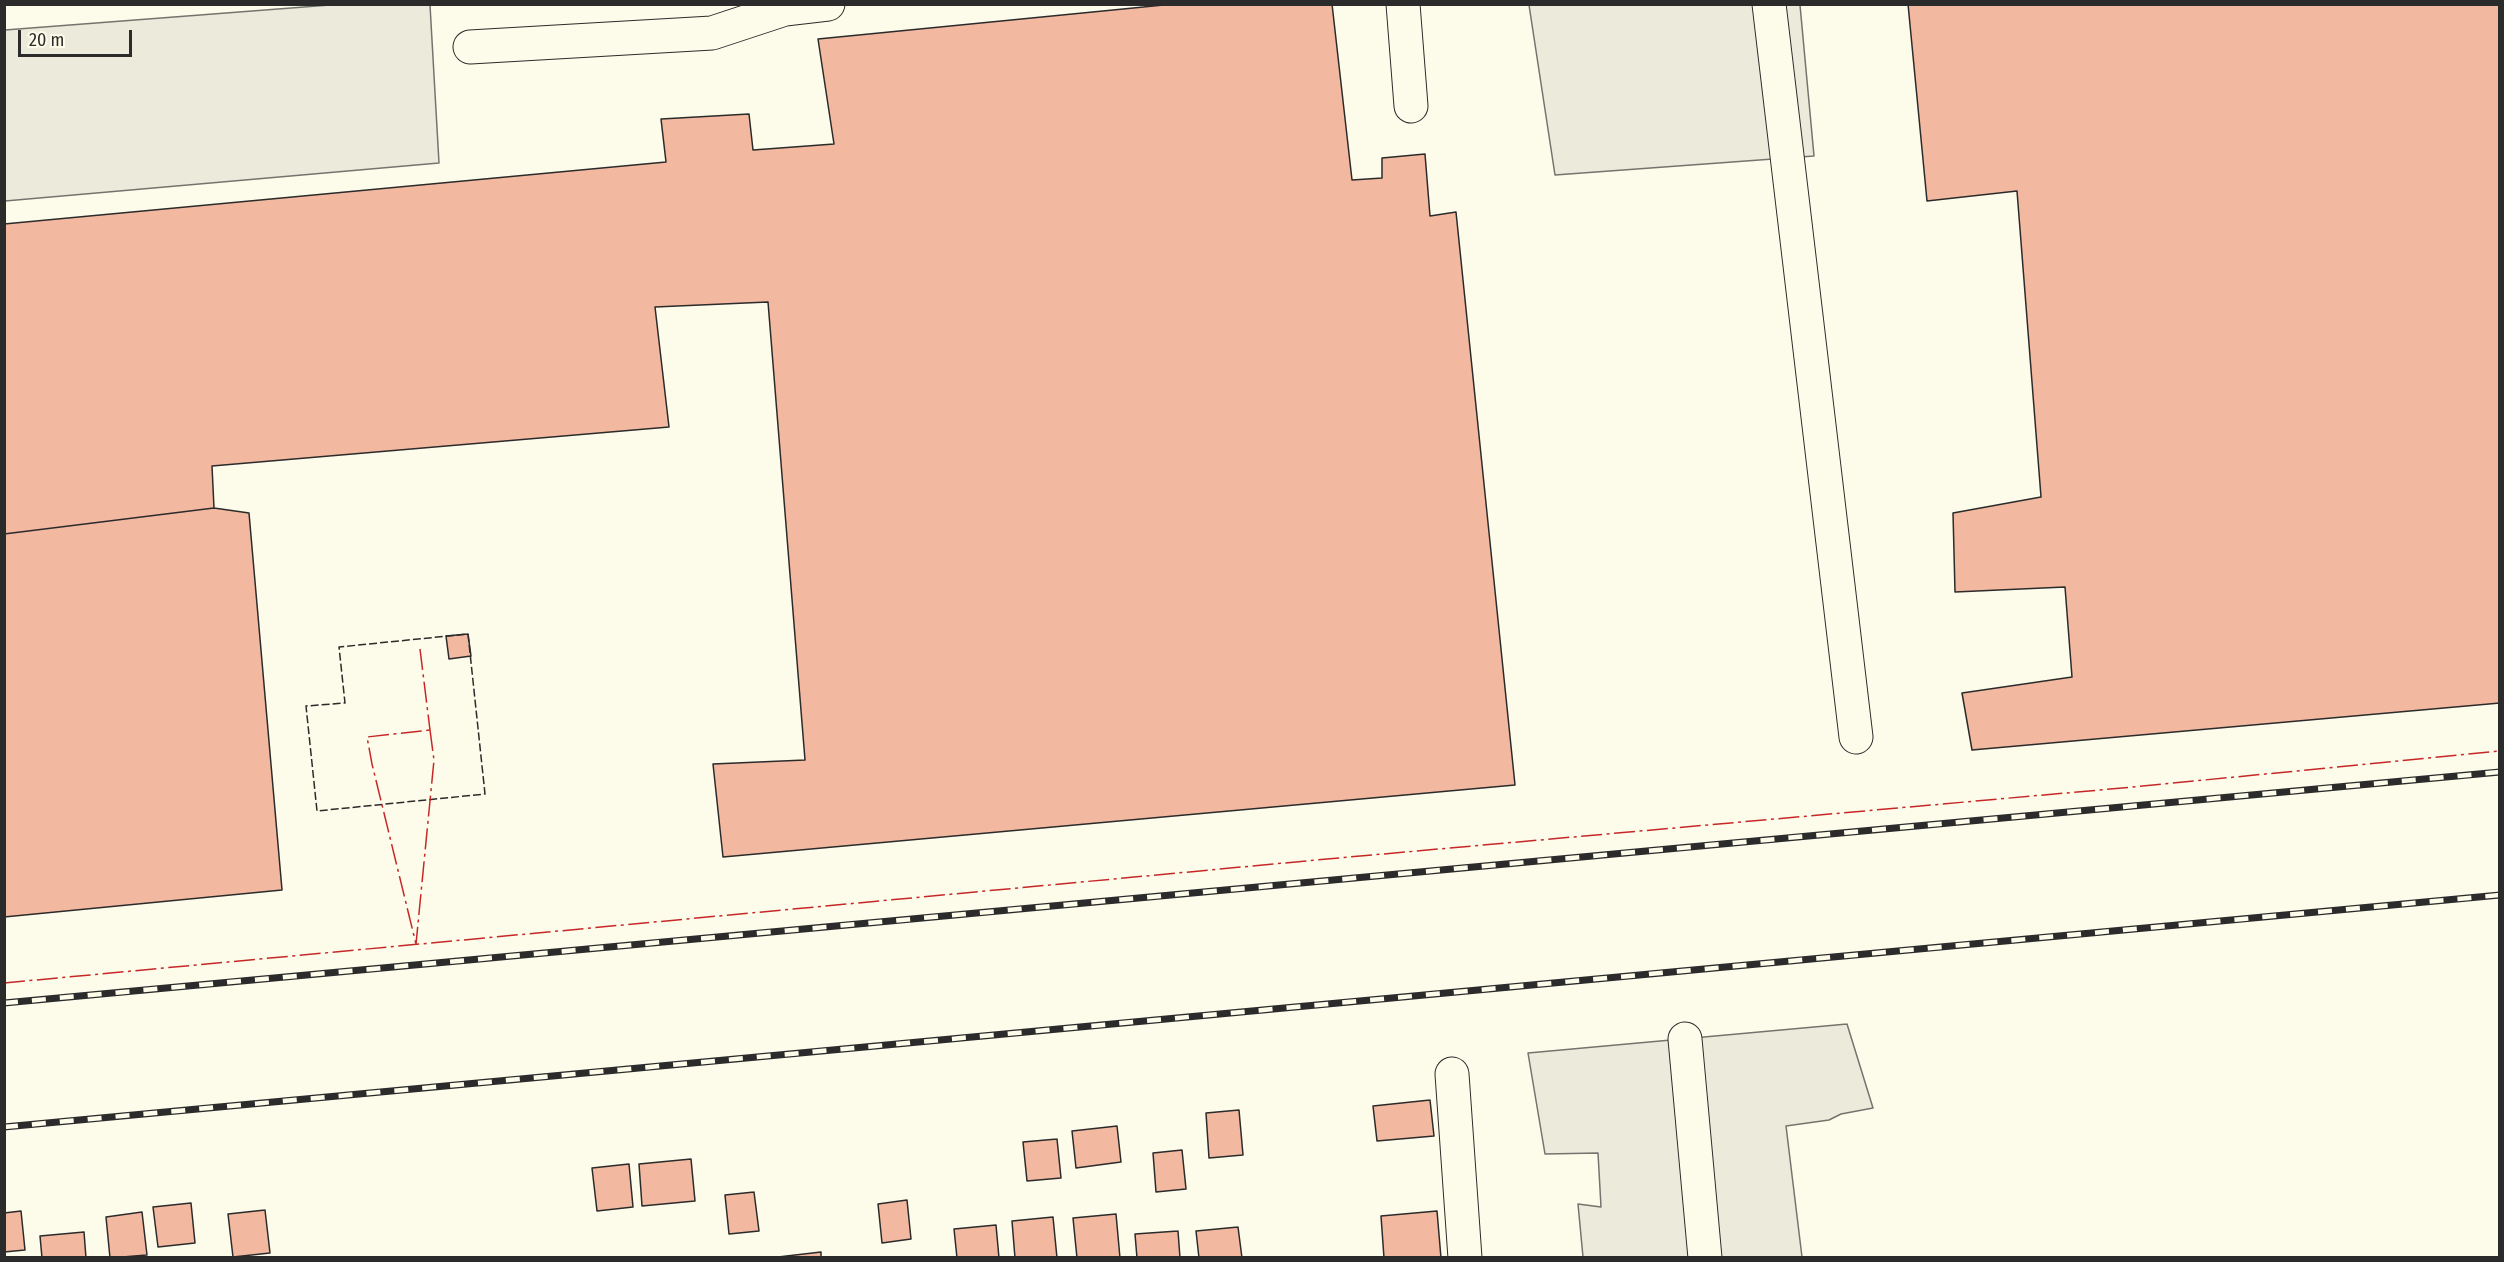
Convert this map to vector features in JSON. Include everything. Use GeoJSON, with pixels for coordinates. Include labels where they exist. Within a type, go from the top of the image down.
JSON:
{"type":"FeatureCollection","features":[{"type":"Feature","properties":{"kind":"lane"},"geometry":{"type":"LineString","coordinates":[[470,46],[712,33],[785,9],[828,4]]}},
{"type":"Feature","properties":{"kind":"lane"},"geometry":{"type":"LineString","coordinates":[[1403,4],[1411,106]]}},
{"type":"Feature","properties":{"kind":"lane"},"geometry":{"type":"LineString","coordinates":[[1769,4],[1856,737]]}},
{"type":"Feature","properties":{"kind":"lane"},"geometry":{"type":"LineString","coordinates":[[1685,1039],[1705,1257]]}},
{"type":"Feature","properties":{"kind":"lane"},"geometry":{"type":"LineString","coordinates":[[1452,1074],[1465,1257]]}},
{"type":"Feature","properties":{"kind":"shaded area"},"geometry":{"type":"Polygon","coordinates":[[[343,4],[430,5],[439,163],[5,201],[5,30],[343,4]]]}},
{"type":"Feature","properties":{"kind":"shaded area"},"geometry":{"type":"Polygon","coordinates":[[[1529,5],[1800,5],[1814,156],[1555,175],[1529,5]]]}},
{"type":"Feature","properties":{"kind":"shaded area"},"geometry":{"type":"Polygon","coordinates":[[[1847,1024],[1873,1108],[1841,1114],[1829,1120],[1786,1126],[1802,1257],[1583,1257],[1578,1204],[1601,1207],[1598,1153],[1545,1154],[1528,1053],[1847,1024]]]}},
{"type":"Feature","properties":{"kind":"building"},"geometry":{"type":"Polygon","coordinates":[[[1174,4],[1332,4],[1352,180],[1382,178],[1382,158],[1425,154],[1430,216],[1456,212],[1515,785],[723,857],[713,764],[805,760],[768,302],[655,307],[669,427],[212,466],[214,508],[4,534],[4,224],[666,162],[661,119],[749,114],[753,150],[834,144],[818,39],[1174,4]]]}},
{"type":"Feature","properties":{"kind":"building"},"geometry":{"type":"Polygon","coordinates":[[[1908,4],[2500,4],[2500,703],[1972,750],[1962,693],[2072,677],[2065,587],[1955,592],[1953,513],[2041,497],[2017,191],[1927,201],[1908,4]]]}},
{"type":"Feature","properties":{"kind":"building"},"geometry":{"type":"Polygon","coordinates":[[[214,508],[249,513],[282,890],[4,917],[4,534],[214,508]]]}},
{"type":"Feature","properties":{"kind":"building"},"geometry":{"type":"Polygon","coordinates":[[[468,634],[471,656],[449,659],[446,636],[468,634]]]}},
{"type":"Feature","properties":{"kind":"building"},"geometry":{"type":"Polygon","coordinates":[[[1430,1100],[1434,1136],[1377,1141],[1373,1106],[1430,1100]]]}},
{"type":"Feature","properties":{"kind":"building"},"geometry":{"type":"Polygon","coordinates":[[[1239,1110],[1243,1155],[1209,1158],[1206,1113],[1239,1110]]]}},
{"type":"Feature","properties":{"kind":"building"},"geometry":{"type":"Polygon","coordinates":[[[1117,1126],[1121,1162],[1076,1168],[1072,1131],[1117,1126]]]}},
{"type":"Feature","properties":{"kind":"building"},"geometry":{"type":"Polygon","coordinates":[[[1057,1139],[1061,1178],[1027,1181],[1023,1142],[1057,1139]]]}},
{"type":"Feature","properties":{"kind":"building"},"geometry":{"type":"Polygon","coordinates":[[[1182,1150],[1186,1189],[1156,1192],[1153,1153],[1182,1150]]]}},
{"type":"Feature","properties":{"kind":"building"},"geometry":{"type":"Polygon","coordinates":[[[691,1159],[695,1201],[642,1206],[639,1164],[691,1159]]]}},
{"type":"Feature","properties":{"kind":"building"},"geometry":{"type":"Polygon","coordinates":[[[629,1164],[633,1207],[597,1211],[592,1168],[629,1164]]]}},
{"type":"Feature","properties":{"kind":"building"},"geometry":{"type":"Polygon","coordinates":[[[754,1192],[759,1231],[729,1234],[725,1195],[754,1192]]]}},
{"type":"Feature","properties":{"kind":"building"},"geometry":{"type":"Polygon","coordinates":[[[907,1200],[911,1239],[882,1243],[878,1204],[907,1200]]]}},
{"type":"Feature","properties":{"kind":"building"},"geometry":{"type":"Polygon","coordinates":[[[191,1203],[195,1243],[158,1247],[153,1207],[191,1203]]]}},
{"type":"Feature","properties":{"kind":"building"},"geometry":{"type":"Polygon","coordinates":[[[265,1210],[270,1253],[233,1257],[228,1214],[265,1210]]]}},
{"type":"Feature","properties":{"kind":"building"},"geometry":{"type":"Polygon","coordinates":[[[21,1211],[25,1250],[4,1252],[4,1213],[21,1211]]]}},
{"type":"Feature","properties":{"kind":"building"},"geometry":{"type":"Polygon","coordinates":[[[1437,1211],[1441,1258],[1384,1258],[1381,1216],[1437,1211]]]}},
{"type":"Feature","properties":{"kind":"building"},"geometry":{"type":"Polygon","coordinates":[[[142,1212],[147,1255],[110,1258],[106,1217],[142,1212]]]}},
{"type":"Feature","properties":{"kind":"building"},"geometry":{"type":"Polygon","coordinates":[[[1116,1214],[1120,1258],[1077,1258],[1073,1218],[1116,1214]]]}},
{"type":"Feature","properties":{"kind":"building"},"geometry":{"type":"Polygon","coordinates":[[[1053,1217],[1057,1258],[1015,1258],[1012,1221],[1053,1217]]]}},
{"type":"Feature","properties":{"kind":"building"},"geometry":{"type":"Polygon","coordinates":[[[996,1225],[999,1258],[957,1258],[954,1229],[996,1225]]]}},
{"type":"Feature","properties":{"kind":"building"},"geometry":{"type":"Polygon","coordinates":[[[1238,1227],[1242,1258],[1199,1258],[1196,1231],[1238,1227]]]}},
{"type":"Feature","properties":{"kind":"building"},"geometry":{"type":"Polygon","coordinates":[[[1178,1231],[1180,1258],[1137,1258],[1135,1234],[1178,1231]]]}},
{"type":"Feature","properties":{"kind":"building"},"geometry":{"type":"Polygon","coordinates":[[[84,1232],[86,1258],[42,1258],[40,1236],[84,1232]]]}},
{"type":"Feature","properties":{"kind":"building"},"geometry":{"type":"Polygon","coordinates":[[[821,1252],[821,1258],[778,1258],[778,1257],[821,1252]]]}},
{"type":"Feature","properties":{"kind":"railway"},"geometry":{"type":"LineString","coordinates":[[4,1003],[2500,772]]}},
{"type":"Feature","properties":{"kind":"railway"},"geometry":{"type":"LineString","coordinates":[[4,1127],[2500,895]]}},
{"type":"Feature","properties":{"kind":"fence"},"geometry":{"type":"LineString","coordinates":[[468,634],[485,794],[317,811],[306,706],[345,703],[339,647],[468,634]]}},
{"type":"Feature","properties":{"kind":"power"},"geometry":{"type":"LineString","coordinates":[[420,649],[430,730]]}},
{"type":"Feature","properties":{"kind":"power"},"geometry":{"type":"LineString","coordinates":[[430,730],[434,760],[416,944],[367,737],[430,730]]}},
{"type":"Feature","properties":{"kind":"power"},"geometry":{"type":"LineString","coordinates":[[4,983],[1327,859],[2133,787],[2500,751]]}}]}
